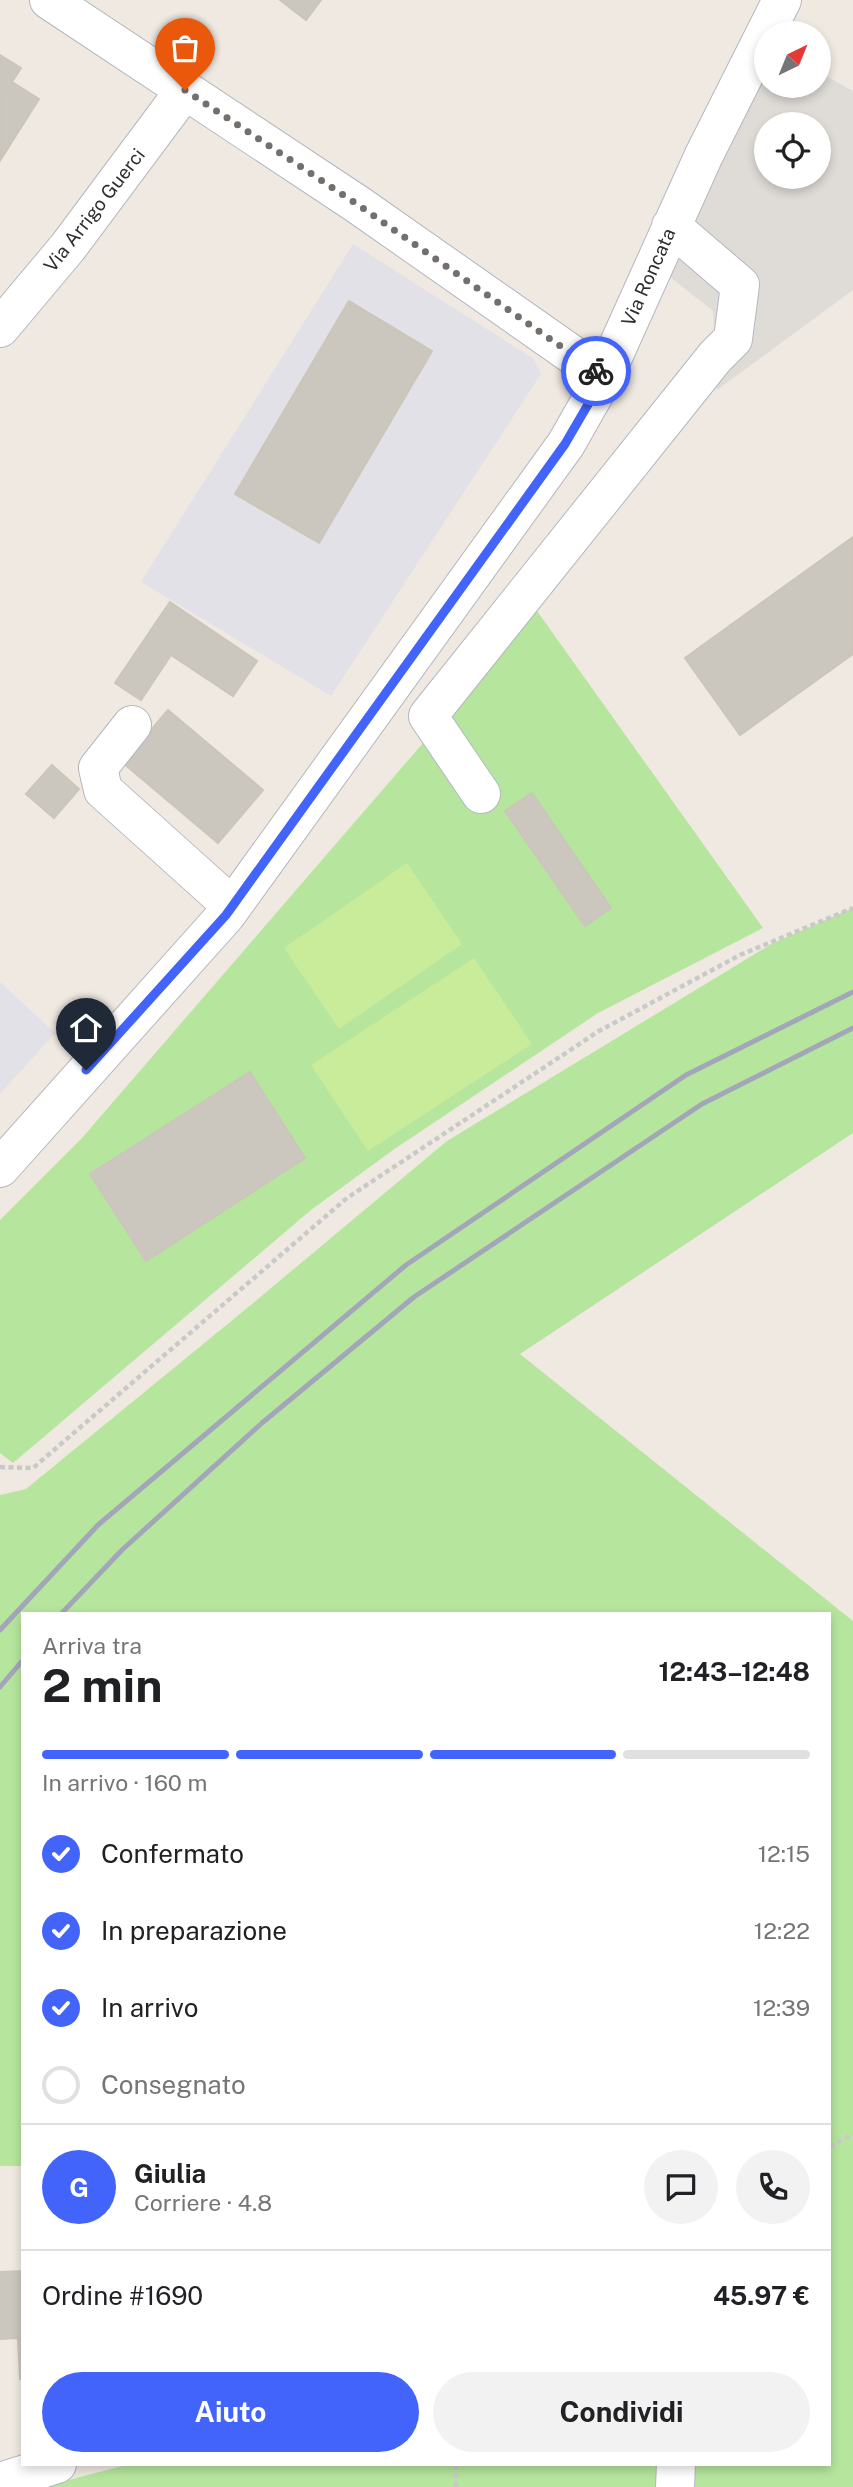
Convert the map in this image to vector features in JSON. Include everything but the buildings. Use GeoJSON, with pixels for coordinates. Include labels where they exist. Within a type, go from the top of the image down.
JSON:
{"type":"FeatureCollection","features":[{"type":"Feature","properties":{"kind":"street"},"geometry":{"type":"LineString","coordinates":[[49,0],[357,204],[604,377]]}},
{"type":"Feature","properties":{"kind":"street","name":"Via Roncata"},"geometry":{"type":"LineString","coordinates":[[0,1168],[232,906],[565,444],[604,377],[704,155],[782,0]]}},
{"type":"Feature","properties":{"kind":"street","name":"Via Arrigo Guerci"},"geometry":{"type":"LineString","coordinates":[[0,328],[68,247],[185,90]]}},
{"type":"Feature","properties":{"kind":"street"},"geometry":{"type":"LineString","coordinates":[[481,794],[428,716],[715,357],[733,339],[740,285],[671,226]]}},
{"type":"Feature","properties":{"kind":"street"},"geometry":{"type":"LineString","coordinates":[[132,725],[99,768],[103,790],[232,906]]}},
{"type":"Feature","properties":{"kind":"street"},"geometry":{"type":"LineString","coordinates":[[0,2482],[51,2466]]}},
{"type":"Feature","properties":{"kind":"street"},"geometry":{"type":"LineString","coordinates":[[675,2487],[676,2466]]}},
{"type":"Feature","properties":{"kind":"path"},"geometry":{"type":"LineString","coordinates":[[0,1467],[33,1468],[346,1198],[599,1031],[740,955],[853,908]]}},
{"type":"Feature","properties":{"kind":"path"},"geometry":{"type":"LineString","coordinates":[[831,2146],[853,2134]]}},
{"type":"Feature","properties":{"kind":"path"},"geometry":{"type":"LineString","coordinates":[[456,2466],[456,2487]]}},
{"type":"Feature","properties":{"kind":"shaded area"},"geometry":{"type":"Polygon","coordinates":[[[754,73],[754,98],[831,98],[831,79],[853,91],[853,290],[717,390],[713,311],[670,277],[754,73]]]}},
{"type":"Feature","properties":{"kind":"shaded area"},"geometry":{"type":"Polygon","coordinates":[[[353,244],[534,359],[541,374],[331,696],[141,582],[353,244]]]}},
{"type":"Feature","properties":{"kind":"shaded area"},"geometry":{"type":"Polygon","coordinates":[[[0,982],[55,1033],[0,1094],[0,982]]]}},
{"type":"Feature","properties":{"kind":"green space"},"geometry":{"type":"Polygon","coordinates":[[[537,611],[763,928],[598,1013],[393,1150],[311,1210],[13,1463],[0,1453],[0,1220],[82,1138],[537,611]]]}},
{"type":"Feature","properties":{"kind":"green space"},"geometry":{"type":"Polygon","coordinates":[[[407,863],[462,944],[339,1029],[284,948],[407,863]]]}},
{"type":"Feature","properties":{"kind":"green space"},"geometry":{"type":"Polygon","coordinates":[[[853,908],[853,1133],[520,1354],[853,1621],[853,2487],[42,2487],[122,2466],[831,2466],[831,1612],[21,1612],[21,2166],[0,2166],[0,1495],[26,1489],[447,1141],[773,943],[853,908]]]}},
{"type":"Feature","properties":{"kind":"green space"},"geometry":{"type":"Polygon","coordinates":[[[474,958],[532,1044],[368,1151],[311,1065],[474,958]]]}},
{"type":"Feature","properties":{"kind":"railway"},"geometry":{"type":"LineString","coordinates":[[0,1630],[98,1525],[406,1265],[686,1075],[853,992]]}},
{"type":"Feature","properties":{"kind":"railway"},"geometry":{"type":"LineString","coordinates":[[63,1612],[122,1550],[262,1423],[414,1297],[702,1104],[853,1028]]}},
{"type":"Feature","properties":{"kind":"railway"},"geometry":{"type":"LineString","coordinates":[[0,1687],[21,1662]]}},
{"type":"Feature","properties":{"kind":"way so far"},"geometry":{"type":"LineString","coordinates":[[185,90],[357,204],[596,371]]}},
{"type":"Feature","properties":{"kind":"route"},"geometry":{"type":"LineString","coordinates":[[86,1070],[226,915],[565,444],[604,377],[596,371]]}}]}
